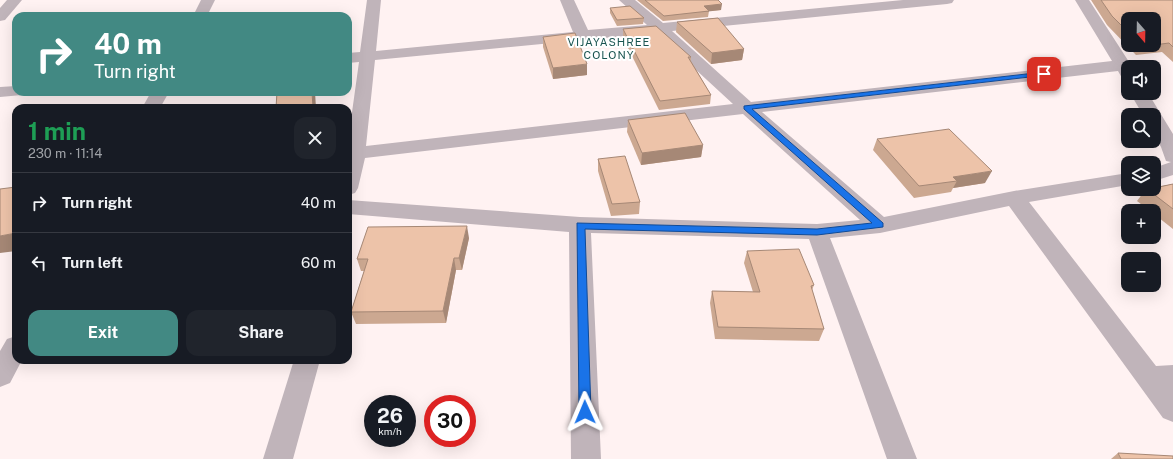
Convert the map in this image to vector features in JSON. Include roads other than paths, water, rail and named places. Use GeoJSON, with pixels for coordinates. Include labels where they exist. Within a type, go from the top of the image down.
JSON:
{"type":"FeatureCollection","features":[{"type":"Feature","properties":{"kind":"street"},"geometry":{"type":"LineString","coordinates":[[0,17],[15,0]]}},
{"type":"Feature","properties":{"kind":"street"},"geometry":{"type":"LineString","coordinates":[[202,12],[208,0]]}},
{"type":"Feature","properties":{"kind":"street"},"geometry":{"type":"LineString","coordinates":[[352,170],[356,152],[374,0]]}},
{"type":"Feature","properties":{"kind":"street"},"geometry":{"type":"LineString","coordinates":[[567,0],[583,36]]}},
{"type":"Feature","properties":{"kind":"street"},"geometry":{"type":"LineString","coordinates":[[626,0],[660,28],[746,107],[880,225]]}},
{"type":"Feature","properties":{"kind":"street"},"geometry":{"type":"LineString","coordinates":[[352,58],[660,28],[842,5],[947,0]]}},
{"type":"Feature","properties":{"kind":"street"},"geometry":{"type":"LineString","coordinates":[[1082,0],[1121,63]]}},
{"type":"Feature","properties":{"kind":"street"},"geometry":{"type":"LineString","coordinates":[[356,152],[746,107],[1121,70]]}},
{"type":"Feature","properties":{"kind":"street"},"geometry":{"type":"LineString","coordinates":[[0,92],[12,91]]}},
{"type":"Feature","properties":{"kind":"street"},"geometry":{"type":"LineString","coordinates":[[1161,130],[1171,147],[1173,157]]}},
{"type":"Feature","properties":{"kind":"street"},"geometry":{"type":"LineString","coordinates":[[1161,172],[1173,168]]}},
{"type":"Feature","properties":{"kind":"street"},"geometry":{"type":"LineString","coordinates":[[352,207],[580,225],[817,232],[880,225],[1014,198],[1121,180]]}},
{"type":"Feature","properties":{"kind":"street"},"geometry":{"type":"LineString","coordinates":[[1014,198],[1161,377],[1173,409]]}},
{"type":"Feature","properties":{"kind":"street"},"geometry":{"type":"LineString","coordinates":[[580,225],[586,459]]}},
{"type":"Feature","properties":{"kind":"street"},"geometry":{"type":"LineString","coordinates":[[817,232],[902,459]]}},
{"type":"Feature","properties":{"kind":"street"},"geometry":{"type":"LineString","coordinates":[[0,375],[12,354]]}},
{"type":"Feature","properties":{"kind":"street"},"geometry":{"type":"LineString","coordinates":[[278,459],[306,364]]}},
{"type":"Feature","properties":{"kind":"district","name":"VIJAYASHREE COLONY"},"geometry":{"type":"Point","coordinates":[609,48]}}]}
